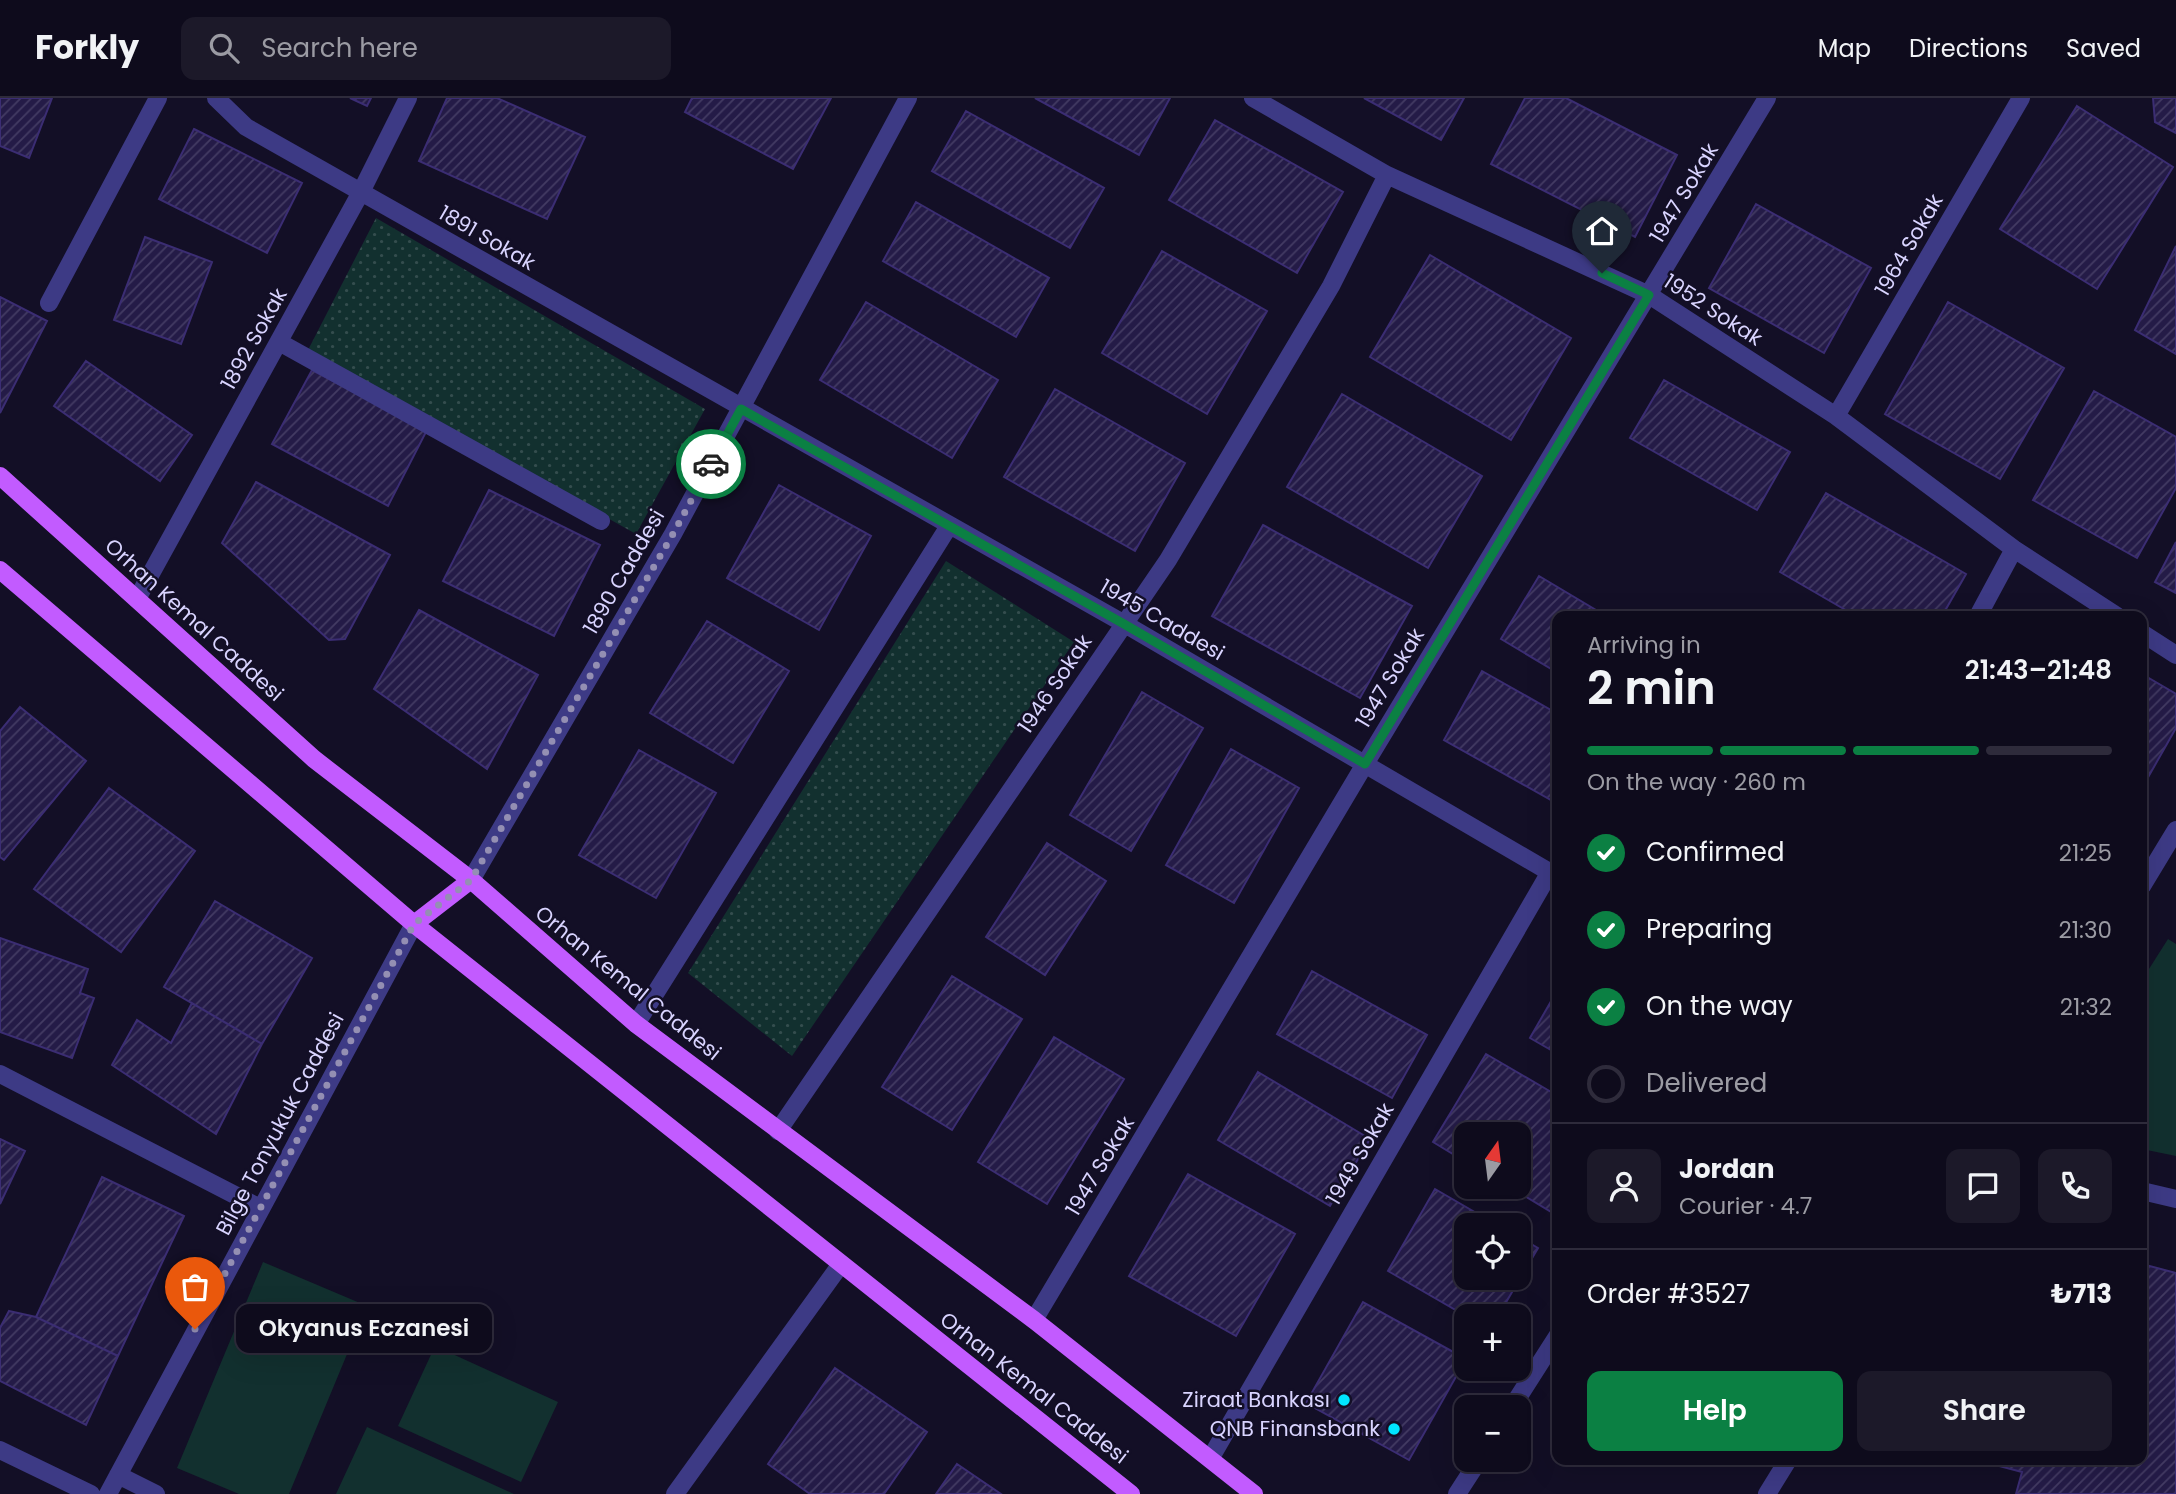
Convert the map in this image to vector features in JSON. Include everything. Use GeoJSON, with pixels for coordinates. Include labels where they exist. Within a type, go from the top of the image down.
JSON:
{"type":"FeatureCollection","features":[{"type":"Feature","properties":{"kind":"main road","name":"Orhan Kemal Caddesi"},"geometry":{"type":"LineString","coordinates":[[0,476],[314,759],[471,880],[636,1024],[1034,1320],[1254,1494]]}},
{"type":"Feature","properties":{"kind":"main road","name":"Orhan Kemal Caddesi"},"geometry":{"type":"LineString","coordinates":[[0,570],[414,924],[1131,1494]]}},
{"type":"Feature","properties":{"kind":"main road"},"geometry":{"type":"LineString","coordinates":[[414,924],[471,880]]}},
{"type":"Feature","properties":{"kind":"street"},"geometry":{"type":"LineString","coordinates":[[49,303],[158,98]]}},
{"type":"Feature","properties":{"kind":"street","name":"1891 Sokak"},"geometry":{"type":"LineString","coordinates":[[216,98],[246,127],[741,409]]}},
{"type":"Feature","properties":{"kind":"street","name":"1892 Sokak"},"geometry":{"type":"LineString","coordinates":[[137,599],[361,192],[408,98]]}},
{"type":"Feature","properties":{"kind":"street","name":"1890 Caddesi"},"geometry":{"type":"LineString","coordinates":[[471,880],[673,534],[908,98]]}},
{"type":"Feature","properties":{"kind":"street","name":"1952 Sokak"},"geometry":{"type":"LineString","coordinates":[[1253,98],[1387,175],[1649,295],[1836,416],[2014,549],[2109,611]]}},
{"type":"Feature","properties":{"kind":"street","name":"1947 Sokak"},"geometry":{"type":"LineString","coordinates":[[1034,1320],[1365,764],[1767,98]]}},
{"type":"Feature","properties":{"kind":"street","name":"1964 Sokak"},"geometry":{"type":"LineString","coordinates":[[1836,416],[2021,98]]}},
{"type":"Feature","properties":{"kind":"street","name":"1946 Sokak"},"geometry":{"type":"LineString","coordinates":[[778,1131],[1167,560],[1331,286],[1387,175]]}},
{"type":"Feature","properties":{"kind":"street"},"geometry":{"type":"LineString","coordinates":[[279,342],[601,521]]}},
{"type":"Feature","properties":{"kind":"street","name":"1945 Caddesi"},"geometry":{"type":"LineString","coordinates":[[741,409],[1124,624],[1552,874]]}},
{"type":"Feature","properties":{"kind":"street"},"geometry":{"type":"LineString","coordinates":[[636,1024],[949,526]]}},
{"type":"Feature","properties":{"kind":"street"},"geometry":{"type":"LineString","coordinates":[[1981,611],[2014,549]]}},
{"type":"Feature","properties":{"kind":"street"},"geometry":{"type":"LineString","coordinates":[[2147,636],[2176,655]]}},
{"type":"Feature","properties":{"kind":"street"},"geometry":{"type":"LineString","coordinates":[[2147,878],[2176,830]]}},
{"type":"Feature","properties":{"kind":"street","name":"1949 Sokak"},"geometry":{"type":"LineString","coordinates":[[1210,1459],[1552,878]]}},
{"type":"Feature","properties":{"kind":"street","name":"Bilge Tonyukuk Caddesi"},"geometry":{"type":"LineString","coordinates":[[108,1494],[414,924]]}},
{"type":"Feature","properties":{"kind":"street"},"geometry":{"type":"LineString","coordinates":[[0,1074],[260,1208]]}},
{"type":"Feature","properties":{"kind":"street"},"geometry":{"type":"LineString","coordinates":[[2147,1192],[2176,1199]]}},
{"type":"Feature","properties":{"kind":"street"},"geometry":{"type":"LineString","coordinates":[[675,1494],[841,1264]]}},
{"type":"Feature","properties":{"kind":"street"},"geometry":{"type":"LineString","coordinates":[[1520,1395],[1552,1344]]}},
{"type":"Feature","properties":{"kind":"street"},"geometry":{"type":"LineString","coordinates":[[0,1450],[91,1494]]}},
{"type":"Feature","properties":{"kind":"street"},"geometry":{"type":"LineString","coordinates":[[1766,1494],[1785,1465]]}},
{"type":"Feature","properties":{"kind":"street"},"geometry":{"type":"LineString","coordinates":[[1457,1494],[1471,1472]]}},
{"type":"Feature","properties":{"kind":"street"},"geometry":{"type":"LineString","coordinates":[[118,1475],[156,1494]]}},
{"type":"Feature","properties":{"kind":"green space"},"geometry":{"type":"Polygon","coordinates":[[[376,218],[705,409],[636,534],[308,350],[376,218]]]}},
{"type":"Feature","properties":{"kind":"green space"},"geometry":{"type":"Polygon","coordinates":[[[946,561],[1074,642],[792,1056],[688,973],[946,561]]]}},
{"type":"Feature","properties":{"kind":"green space"},"geometry":{"type":"Polygon","coordinates":[[[2168,939],[2176,944],[2176,1156],[2147,1150],[2147,972],[2168,939]]]}},
{"type":"Feature","properties":{"kind":"green space"},"geometry":{"type":"Polygon","coordinates":[[[263,1262],[367,1306],[289,1494],[239,1494],[177,1468],[263,1262]]]}},
{"type":"Feature","properties":{"kind":"green space"},"geometry":{"type":"Polygon","coordinates":[[[435,1346],[558,1402],[521,1482],[398,1426],[435,1346]]]}},
{"type":"Feature","properties":{"kind":"green space"},"geometry":{"type":"Polygon","coordinates":[[[367,1427],[514,1494],[336,1494],[367,1427]]]}},
{"type":"Feature","properties":{"kind":"building"},"geometry":{"type":"Polygon","coordinates":[[[0,98],[52,98],[29,158],[0,146],[0,98]]]}},
{"type":"Feature","properties":{"kind":"building"},"geometry":{"type":"Polygon","coordinates":[[[350,98],[371,98],[367,106],[350,98]]]}},
{"type":"Feature","properties":{"kind":"building"},"geometry":{"type":"Polygon","coordinates":[[[447,98],[497,98],[585,137],[547,219],[419,161],[447,98]]]}},
{"type":"Feature","properties":{"kind":"building"},"geometry":{"type":"Polygon","coordinates":[[[692,98],[831,98],[793,169],[685,112],[692,98]]]}},
{"type":"Feature","properties":{"kind":"building"},"geometry":{"type":"Polygon","coordinates":[[[1035,98],[1170,98],[1139,155],[1035,98]]]}},
{"type":"Feature","properties":{"kind":"building"},"geometry":{"type":"Polygon","coordinates":[[[1364,98],[1464,98],[1441,140],[1364,98]]]}},
{"type":"Feature","properties":{"kind":"building"},"geometry":{"type":"Polygon","coordinates":[[[1525,98],[1566,98],[1677,155],[1635,237],[1491,164],[1525,98]]]}},
{"type":"Feature","properties":{"kind":"building"},"geometry":{"type":"Polygon","coordinates":[[[2153,98],[2176,98],[2176,133],[2155,122],[2153,98]]]}},
{"type":"Feature","properties":{"kind":"building"},"geometry":{"type":"Polygon","coordinates":[[[2077,106],[2173,167],[2097,289],[2000,229],[2077,106]]]}},
{"type":"Feature","properties":{"kind":"building"},"geometry":{"type":"Polygon","coordinates":[[[966,111],[1104,188],[1070,248],[932,171],[966,111]]]}},
{"type":"Feature","properties":{"kind":"building"},"geometry":{"type":"Polygon","coordinates":[[[1215,120],[1343,192],[1297,273],[1169,200],[1215,120]]]}},
{"type":"Feature","properties":{"kind":"building"},"geometry":{"type":"Polygon","coordinates":[[[194,129],[302,183],[267,253],[159,199],[194,129]]]}},
{"type":"Feature","properties":{"kind":"building"},"geometry":{"type":"Polygon","coordinates":[[[916,202],[1049,278],[1016,337],[883,261],[916,202]]]}},
{"type":"Feature","properties":{"kind":"building"},"geometry":{"type":"Polygon","coordinates":[[[1756,204],[1871,268],[1824,353],[1709,288],[1756,204]]]}},
{"type":"Feature","properties":{"kind":"building"},"geometry":{"type":"Polygon","coordinates":[[[145,237],[212,262],[181,344],[114,320],[145,237]]]}},
{"type":"Feature","properties":{"kind":"building"},"geometry":{"type":"Polygon","coordinates":[[[2176,246],[2176,354],[2135,330],[2176,246]]]}},
{"type":"Feature","properties":{"kind":"building"},"geometry":{"type":"Polygon","coordinates":[[[1162,251],[1267,311],[1207,414],[1102,353],[1162,251]]]}},
{"type":"Feature","properties":{"kind":"building"},"geometry":{"type":"Polygon","coordinates":[[[1430,255],[1571,338],[1511,440],[1370,357],[1430,255]]]}},
{"type":"Feature","properties":{"kind":"building"},"geometry":{"type":"Polygon","coordinates":[[[0,297],[47,321],[0,413],[0,297]]]}},
{"type":"Feature","properties":{"kind":"building"},"geometry":{"type":"Polygon","coordinates":[[[866,302],[998,380],[952,458],[820,380],[866,302]]]}},
{"type":"Feature","properties":{"kind":"building"},"geometry":{"type":"Polygon","coordinates":[[[1948,302],[2064,368],[2000,479],[1885,414],[1948,302]]]}},
{"type":"Feature","properties":{"kind":"building"},"geometry":{"type":"Polygon","coordinates":[[[86,361],[192,435],[160,481],[54,406],[86,361]]]}},
{"type":"Feature","properties":{"kind":"building"},"geometry":{"type":"Polygon","coordinates":[[[312,370],[427,430],[388,506],[272,444],[312,370]]]}},
{"type":"Feature","properties":{"kind":"building"},"geometry":{"type":"Polygon","coordinates":[[[1664,380],[1790,452],[1757,510],[1630,438],[1664,380]]]}},
{"type":"Feature","properties":{"kind":"building"},"geometry":{"type":"Polygon","coordinates":[[[1055,389],[1185,463],[1135,551],[1004,477],[1055,389]]]}},
{"type":"Feature","properties":{"kind":"building"},"geometry":{"type":"Polygon","coordinates":[[[2094,391],[2176,437],[2176,488],[2137,558],[2033,500],[2094,391]]]}},
{"type":"Feature","properties":{"kind":"building"},"geometry":{"type":"Polygon","coordinates":[[[1342,394],[1482,476],[1428,568],[1287,487],[1342,394]]]}},
{"type":"Feature","properties":{"kind":"building"},"geometry":{"type":"Polygon","coordinates":[[[256,482],[390,555],[345,639],[329,640],[222,543],[256,482]]]}},
{"type":"Feature","properties":{"kind":"building"},"geometry":{"type":"Polygon","coordinates":[[[779,485],[871,536],[819,630],[727,578],[779,485]]]}},
{"type":"Feature","properties":{"kind":"building"},"geometry":{"type":"Polygon","coordinates":[[[489,490],[600,545],[554,636],[443,581],[489,490]]]}},
{"type":"Feature","properties":{"kind":"building"},"geometry":{"type":"Polygon","coordinates":[[[1826,493],[1966,574],[1945,611],[1847,611],[1780,572],[1826,493]]]}},
{"type":"Feature","properties":{"kind":"building"},"geometry":{"type":"Polygon","coordinates":[[[1263,525],[1412,606],[1360,698],[1212,616],[1263,525]]]}},
{"type":"Feature","properties":{"kind":"building"},"geometry":{"type":"Polygon","coordinates":[[[2176,542],[2176,593],[2155,582],[2176,542]]]}},
{"type":"Feature","properties":{"kind":"building"},"geometry":{"type":"Polygon","coordinates":[[[1539,576],[1598,611],[1552,611],[1552,669],[1501,639],[1539,576]]]}},
{"type":"Feature","properties":{"kind":"building"},"geometry":{"type":"Polygon","coordinates":[[[419,610],[538,675],[487,769],[374,689],[419,610]]]}},
{"type":"Feature","properties":{"kind":"building"},"geometry":{"type":"Polygon","coordinates":[[[707,621],[789,671],[733,763],[650,713],[707,621]]]}},
{"type":"Feature","properties":{"kind":"building"},"geometry":{"type":"Polygon","coordinates":[[[1482,671],[1552,711],[1552,801],[1444,740],[1482,671]]]}},
{"type":"Feature","properties":{"kind":"building"},"geometry":{"type":"Polygon","coordinates":[[[2147,677],[2176,694],[2176,728],[2147,779],[2147,677]]]}},
{"type":"Feature","properties":{"kind":"building"},"geometry":{"type":"Polygon","coordinates":[[[1142,692],[1203,728],[1131,851],[1070,815],[1142,692]]]}},
{"type":"Feature","properties":{"kind":"building"},"geometry":{"type":"Polygon","coordinates":[[[20,707],[86,761],[4,860],[0,857],[0,731],[20,707]]]}},
{"type":"Feature","properties":{"kind":"building"},"geometry":{"type":"Polygon","coordinates":[[[1231,749],[1299,788],[1234,903],[1166,865],[1231,749]]]}},
{"type":"Feature","properties":{"kind":"building"},"geometry":{"type":"Polygon","coordinates":[[[639,750],[716,793],[656,898],[579,855],[639,750]]]}},
{"type":"Feature","properties":{"kind":"building"},"geometry":{"type":"Polygon","coordinates":[[[109,788],[195,851],[121,952],[34,889],[109,788]]]}},
{"type":"Feature","properties":{"kind":"building"},"geometry":{"type":"Polygon","coordinates":[[[1047,843],[1106,881],[1045,975],[986,937],[1047,843]]]}},
{"type":"Feature","properties":{"kind":"building"},"geometry":{"type":"Polygon","coordinates":[[[215,901],[312,958],[262,1044],[164,987],[215,901]]]}},
{"type":"Feature","properties":{"kind":"building"},"geometry":{"type":"Polygon","coordinates":[[[0,938],[88,969],[80,993],[94,998],[72,1058],[0,1032],[0,938]]]}},
{"type":"Feature","properties":{"kind":"building"},"geometry":{"type":"Polygon","coordinates":[[[1312,971],[1427,1035],[1392,1098],[1277,1034],[1312,971]]]}},
{"type":"Feature","properties":{"kind":"building"},"geometry":{"type":"Polygon","coordinates":[[[952,976],[1022,1019],[952,1130],[882,1087],[952,976]]]}},
{"type":"Feature","properties":{"kind":"building"},"geometry":{"type":"Polygon","coordinates":[[[1552,1000],[1552,1051],[1530,1038],[1552,1000]]]}},
{"type":"Feature","properties":{"kind":"building"},"geometry":{"type":"Polygon","coordinates":[[[192,1003],[262,1044],[216,1134],[112,1065],[137,1020],[171,1043],[192,1003]]]}},
{"type":"Feature","properties":{"kind":"building"},"geometry":{"type":"Polygon","coordinates":[[[1054,1037],[1124,1079],[1047,1204],[978,1162],[1054,1037]]]}},
{"type":"Feature","properties":{"kind":"building"},"geometry":{"type":"Polygon","coordinates":[[[1486,1054],[1552,1092],[1552,1212],[1530,1199],[1531,1122],[1454,1122],[1454,1155],[1433,1142],[1486,1054]]]}},
{"type":"Feature","properties":{"kind":"building"},"geometry":{"type":"Polygon","coordinates":[[[1258,1072],[1370,1139],[1330,1206],[1218,1140],[1258,1072]]]}},
{"type":"Feature","properties":{"kind":"building"},"geometry":{"type":"Polygon","coordinates":[[[0,1139],[25,1151],[0,1204],[0,1139]]]}},
{"type":"Feature","properties":{"kind":"building"},"geometry":{"type":"Polygon","coordinates":[[[1188,1174],[1295,1234],[1236,1336],[1129,1276],[1188,1174]]]}},
{"type":"Feature","properties":{"kind":"building"},"geometry":{"type":"Polygon","coordinates":[[[102,1177],[184,1216],[118,1356],[36,1317],[102,1177]]]}},
{"type":"Feature","properties":{"kind":"building"},"geometry":{"type":"Polygon","coordinates":[[[1435,1189],[1476,1213],[1454,1213],[1454,1290],[1513,1290],[1505,1304],[1454,1304],[1454,1309],[1388,1271],[1435,1189]]]}},
{"type":"Feature","properties":{"kind":"building"},"geometry":{"type":"Polygon","coordinates":[[[1531,1244],[1538,1248],[1531,1260],[1531,1244]]]}},
{"type":"Feature","properties":{"kind":"building"},"geometry":{"type":"Polygon","coordinates":[[[2147,1265],[2176,1273],[2176,1494],[2016,1494],[2022,1472],[1995,1465],[2147,1465],[2147,1265]]]}},
{"type":"Feature","properties":{"kind":"building"},"geometry":{"type":"Polygon","coordinates":[[[1363,1302],[1454,1352],[1454,1380],[1409,1460],[1306,1403],[1363,1302]]]}},
{"type":"Feature","properties":{"kind":"building"},"geometry":{"type":"Polygon","coordinates":[[[9,1311],[36,1317],[118,1356],[86,1425],[0,1381],[0,1328],[9,1311]]]}},
{"type":"Feature","properties":{"kind":"building"},"geometry":{"type":"Polygon","coordinates":[[[835,1368],[927,1432],[884,1494],[810,1494],[768,1464],[835,1368]]]}},
{"type":"Feature","properties":{"kind":"building"},"geometry":{"type":"Polygon","coordinates":[[[957,1464],[1001,1494],[936,1494],[957,1464]]]}},
{"type":"Feature","properties":{"kind":"way so far"},"geometry":{"type":"LineString","coordinates":[[195,1329],[414,924],[471,880],[711,464]]}},
{"type":"Feature","properties":{"kind":"place","name":"Okyanus Eczanesi"},"geometry":{"type":"Point","coordinates":[195,1329]}},
{"type":"Feature","properties":{"kind":"place","name":"Ziraat Bankası"},"geometry":{"type":"Point","coordinates":[1344,1400]}},
{"type":"Feature","properties":{"kind":"place","name":"QNB Finansbank"},"geometry":{"type":"Point","coordinates":[1394,1429]}},
{"type":"Feature","properties":{"kind":"route"},"geometry":{"type":"LineString","coordinates":[[711,464],[741,409],[1124,624],[1365,764],[1649,295],[1602,273]]}}]}
